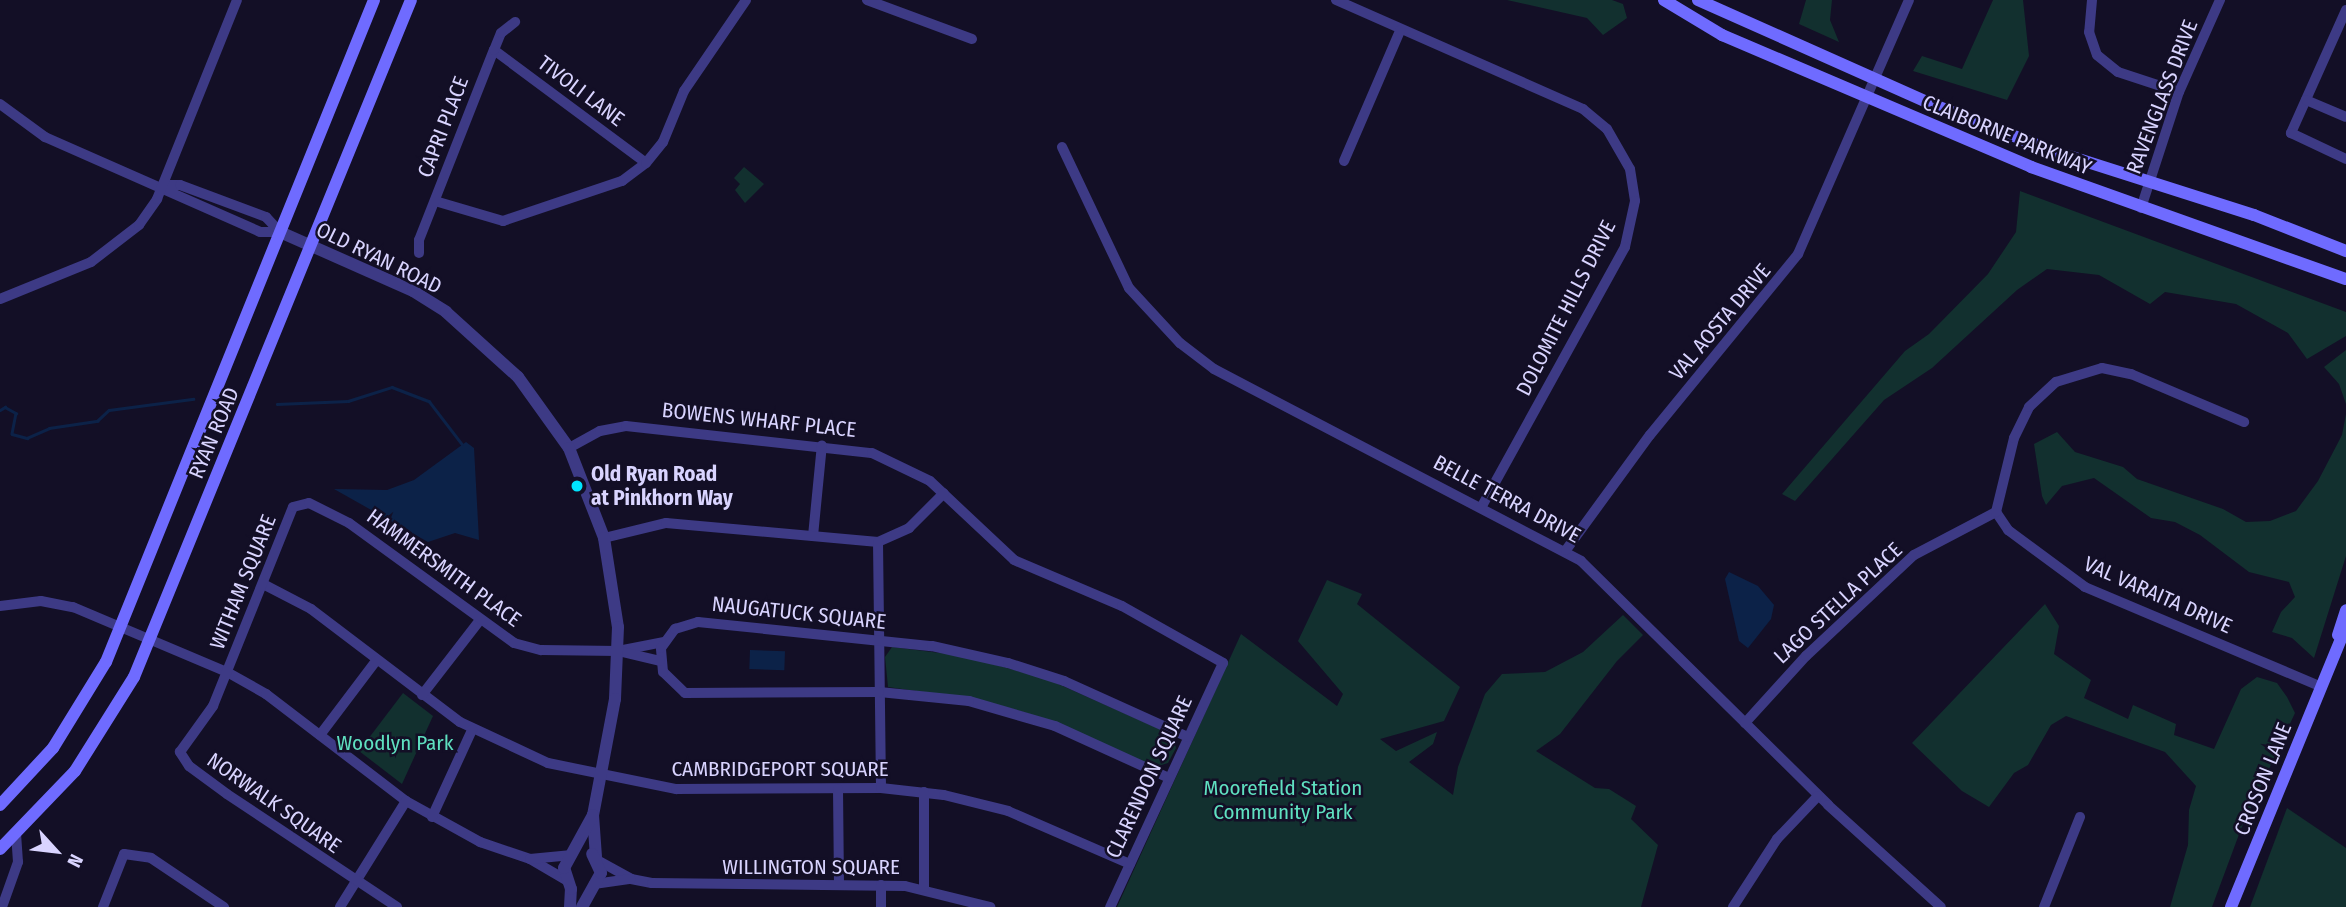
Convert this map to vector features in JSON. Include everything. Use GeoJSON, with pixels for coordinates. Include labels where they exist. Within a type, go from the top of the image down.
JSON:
{"type":"FeatureCollection","features":[{"type":"Feature","properties":{"kind":"main road","name":"RYAN ROAD"},"geometry":{"type":"LineString","coordinates":[[0,805],[72,721],[121,627],[374,0]]}},
{"type":"Feature","properties":{"kind":"main road","name":"RYAN ROAD"},"geometry":{"type":"LineString","coordinates":[[0,849],[55,796],[100,737],[151,639],[411,0]]}},
{"type":"Feature","properties":{"kind":"main road","name":"CLAIBORNE PARKWAY"},"geometry":{"type":"LineString","coordinates":[[1664,0],[1722,35],[2018,162],[2346,279]]}},
{"type":"Feature","properties":{"kind":"main road","name":"CLAIBORNE PARKWAY"},"geometry":{"type":"LineString","coordinates":[[1698,0],[1874,80],[2150,184],[2255,215],[2346,251]]}},
{"type":"Feature","properties":{"kind":"main road","name":"CROSON LANE"},"geometry":{"type":"LineString","coordinates":[[2330,666],[2346,610]]}},
{"type":"Feature","properties":{"kind":"main road","name":"CROSON LANE"},"geometry":{"type":"LineString","coordinates":[[2231,907],[2346,627]]}},
{"type":"Feature","properties":{"kind":"street"},"geometry":{"type":"LineString","coordinates":[[0,299],[91,262],[117,246],[147,214],[162,185],[237,0]]}},
{"type":"Feature","properties":{"kind":"street"},"geometry":{"type":"LineString","coordinates":[[435,201],[487,220],[522,219],[598,192],[646,163],[668,133],[684,91],[746,0]]}},
{"type":"Feature","properties":{"kind":"street"},"geometry":{"type":"LineString","coordinates":[[867,0],[972,39]]}},
{"type":"Feature","properties":{"kind":"street","name":"DOLOMITE HILLS DRIVE"},"geometry":{"type":"LineString","coordinates":[[1336,0],[1400,31],[1583,109],[1618,142],[1634,184],[1634,217],[1625,247],[1482,506]]}},
{"type":"Feature","properties":{"kind":"street","name":"VAL AOSTA DRIVE"},"geometry":{"type":"LineString","coordinates":[[1566,550],[1650,435],[1785,274],[1803,245],[1909,0]]}},
{"type":"Feature","properties":{"kind":"street"},"geometry":{"type":"LineString","coordinates":[[2092,0],[2089,32],[2097,55],[2118,72],[2179,92]]}},
{"type":"Feature","properties":{"kind":"street","name":"RAVENGLASS DRIVE"},"geometry":{"type":"LineString","coordinates":[[2141,208],[2179,92],[2220,0]]}},
{"type":"Feature","properties":{"kind":"street"},"geometry":{"type":"LineString","coordinates":[[2346,10],[2291,133],[2346,159]]}},
{"type":"Feature","properties":{"kind":"street","name":"CAPRI PLACE"},"geometry":{"type":"LineString","coordinates":[[419,253],[435,201],[501,33],[515,22]]}},
{"type":"Feature","properties":{"kind":"street"},"geometry":{"type":"LineString","coordinates":[[1344,162],[1400,31]]}},
{"type":"Feature","properties":{"kind":"street","name":"TIVOLI LANE"},"geometry":{"type":"LineString","coordinates":[[494,50],[646,163]]}},
{"type":"Feature","properties":{"kind":"street"},"geometry":{"type":"LineString","coordinates":[[2306,100],[2346,117]]}},
{"type":"Feature","properties":{"kind":"street"},"geometry":{"type":"LineString","coordinates":[[0,104],[45,137],[162,185],[260,232],[280,232]]}},
{"type":"Feature","properties":{"kind":"street","name":"BELLE TERRA DRIVE"},"geometry":{"type":"LineString","coordinates":[[1062,147],[1129,288],[1180,343],[1214,369],[1566,550],[1646,622],[1818,796],[1941,907]]}},
{"type":"Feature","properties":{"kind":"street"},"geometry":{"type":"LineString","coordinates":[[162,185],[180,186],[266,217],[280,232]]}},
{"type":"Feature","properties":{"kind":"street","name":"OLD RYAN ROAD"},"geometry":{"type":"LineString","coordinates":[[280,232],[413,291],[466,327],[518,377],[569,448],[604,538],[615,593],[618,651],[593,815],[564,868],[570,907]]}},
{"type":"Feature","properties":{"kind":"street"},"geometry":{"type":"LineString","coordinates":[[1996,512],[2014,438],[2029,407],[2056,382],[2102,368],[2131,374],[2244,422]]}},
{"type":"Feature","properties":{"kind":"street","name":"BOWENS WHARF PLACE"},"geometry":{"type":"LineString","coordinates":[[569,448],[600,431],[626,426],[821,445],[890,459],[944,493],[1009,556],[1122,606],[1223,663]]}},
{"type":"Feature","properties":{"kind":"street"},"geometry":{"type":"LineString","coordinates":[[813,536],[821,445]]}},
{"type":"Feature","properties":{"kind":"street"},"geometry":{"type":"LineString","coordinates":[[604,538],[666,523],[878,542],[901,534],[944,493]]}},
{"type":"Feature","properties":{"kind":"street","name":"HAMMERSMITH PLACE"},"geometry":{"type":"LineString","coordinates":[[293,507],[309,503],[349,523],[480,620],[529,648],[618,651],[660,661]]}},
{"type":"Feature","properties":{"kind":"street","name":"WITHAM SQUARE"},"geometry":{"type":"LineString","coordinates":[[227,672],[293,507]]}},
{"type":"Feature","properties":{"kind":"street","name":"VAL VARAITA DRIVE"},"geometry":{"type":"LineString","coordinates":[[1996,512],[2008,530],[2085,587],[2322,687]]}},
{"type":"Feature","properties":{"kind":"street","name":"LAGO STELLA PLACE"},"geometry":{"type":"LineString","coordinates":[[1745,723],[1806,656],[1914,555],[1996,512]]}},
{"type":"Feature","properties":{"kind":"street"},"geometry":{"type":"LineString","coordinates":[[878,542],[881,788]]}},
{"type":"Feature","properties":{"kind":"street","name":"CAMBRIDGEPORT SQUARE"},"geometry":{"type":"LineString","coordinates":[[263,584],[310,609],[376,661],[472,730],[519,752],[601,776],[682,789],[881,788],[925,792],[1008,811],[1130,864]]}},
{"type":"Feature","properties":{"kind":"street"},"geometry":{"type":"LineString","coordinates":[[0,606],[56,603],[151,639],[227,672],[320,735],[406,801],[432,817],[480,842],[530,859],[582,889],[593,885]]}},
{"type":"Feature","properties":{"kind":"street"},"geometry":{"type":"LineString","coordinates":[[422,695],[480,620]]}},
{"type":"Feature","properties":{"kind":"street","name":"NAUGATUCK SQUARE"},"geometry":{"type":"LineString","coordinates":[[664,642],[675,629],[698,622],[878,640],[1008,663],[1063,681],[1188,737]]}},
{"type":"Feature","properties":{"kind":"street"},"geometry":{"type":"LineString","coordinates":[[664,642],[660,661],[674,687],[694,694],[879,692],[969,701],[1019,714],[1169,778]]}},
{"type":"Feature","properties":{"kind":"street","name":"HAMMERSMITH PLACE"},"geometry":{"type":"LineString","coordinates":[[618,651],[664,642]]}},
{"type":"Feature","properties":{"kind":"street"},"geometry":{"type":"LineString","coordinates":[[320,735],[376,661]]}},
{"type":"Feature","properties":{"kind":"street","name":"CLARENDON SQUARE"},"geometry":{"type":"LineString","coordinates":[[1110,907],[1223,663]]}},
{"type":"Feature","properties":{"kind":"street","name":"NORWALK SQUARE"},"geometry":{"type":"LineString","coordinates":[[227,672],[207,717],[180,747],[186,763],[356,883],[397,907]]}},
{"type":"Feature","properties":{"kind":"street"},"geometry":{"type":"LineString","coordinates":[[432,817],[472,730]]}},
{"type":"Feature","properties":{"kind":"street"},"geometry":{"type":"LineString","coordinates":[[838,789],[839,885]]}},
{"type":"Feature","properties":{"kind":"street"},"geometry":{"type":"LineString","coordinates":[[925,792],[925,888]]}},
{"type":"Feature","properties":{"kind":"street"},"geometry":{"type":"LineString","coordinates":[[1733,907],[1777,839],[1818,796]]}},
{"type":"Feature","properties":{"kind":"street"},"geometry":{"type":"LineString","coordinates":[[343,903],[406,801]]}},
{"type":"Feature","properties":{"kind":"street","name":"OLD RYAN ROAD"},"geometry":{"type":"LineString","coordinates":[[582,907],[601,873],[593,815]]}},
{"type":"Feature","properties":{"kind":"street"},"geometry":{"type":"LineString","coordinates":[[2044,907],[2080,817]]}},
{"type":"Feature","properties":{"kind":"street"},"geometry":{"type":"LineString","coordinates":[[2,907],[18,862],[16,835]]}},
{"type":"Feature","properties":{"kind":"street"},"geometry":{"type":"LineString","coordinates":[[530,859],[586,852],[597,859]]}},
{"type":"Feature","properties":{"kind":"street"},"geometry":{"type":"LineString","coordinates":[[103,907],[124,854],[151,858],[224,907]]}},
{"type":"Feature","properties":{"kind":"street","name":"WILLINGTON SQUARE"},"geometry":{"type":"LineString","coordinates":[[597,859],[631,879]]}},
{"type":"Feature","properties":{"kind":"street","name":"WILLINGTON SQUARE"},"geometry":{"type":"LineString","coordinates":[[593,885],[631,879],[687,886],[881,885],[925,888],[990,907]]}},
{"type":"Feature","properties":{"kind":"street"},"geometry":{"type":"LineString","coordinates":[[881,885],[881,907]]}},
{"type":"Feature","properties":{"kind":"green space"},"geometry":{"type":"Polygon","coordinates":[[[1507,0],[1612,0],[1623,4],[1627,18],[1603,35],[1587,18],[1507,0]]]}},
{"type":"Feature","properties":{"kind":"green space"},"geometry":{"type":"Polygon","coordinates":[[[1806,0],[1832,0],[1830,20],[1839,42],[1799,24],[1806,0]]]}},
{"type":"Feature","properties":{"kind":"green space"},"geometry":{"type":"Polygon","coordinates":[[[1993,0],[2023,0],[2029,56],[2007,100],[1913,71],[1922,56],[1962,69],[1993,0]]]}},
{"type":"Feature","properties":{"kind":"green space"},"geometry":{"type":"Polygon","coordinates":[[[744,167],[764,184],[745,203],[735,190],[740,184],[734,178],[744,167]]]}},
{"type":"Feature","properties":{"kind":"green space"},"geometry":{"type":"Polygon","coordinates":[[[2020,191],[2346,312],[2346,336],[2307,359],[2288,333],[2236,304],[2165,292],[2150,304],[2099,275],[2047,269],[2017,290],[1932,368],[1884,400],[1795,501],[1782,494],[1905,351],[1929,334],[1988,274],[2016,232],[2020,191]]]}},
{"type":"Feature","properties":{"kind":"green space"},"geometry":{"type":"Polygon","coordinates":[[[2346,350],[2346,404],[2339,384],[2324,367],[2346,350]]]}},
{"type":"Feature","properties":{"kind":"green space"},"geometry":{"type":"Polygon","coordinates":[[[2346,414],[2346,556],[2314,658],[2292,638],[2272,632],[2281,612],[2295,597],[2289,582],[2249,572],[2200,535],[2175,522],[2151,518],[2094,478],[2062,486],[2046,505],[2042,496],[2034,444],[2057,432],[2075,452],[2123,467],[2137,479],[2223,509],[2246,522],[2270,521],[2296,511],[2318,481],[2342,435],[2346,414]]]}},
{"type":"Feature","properties":{"kind":"green space","name":"Moorefield Station Community Park"},"geometry":{"type":"Polygon","coordinates":[[[1327,580],[1362,594],[1357,604],[1460,687],[1444,721],[1380,739],[1396,751],[1437,732],[1433,744],[1409,762],[1453,795],[1458,767],[1485,694],[1502,674],[1545,672],[1583,652],[1623,615],[1643,635],[1617,661],[1560,734],[1536,751],[1595,788],[1609,789],[1636,806],[1631,819],[1658,845],[1641,907],[1117,907],[1241,634],[1337,706],[1343,694],[1298,641],[1327,580]]]}},
{"type":"Feature","properties":{"kind":"green space"},"geometry":{"type":"Polygon","coordinates":[[[2045,604],[2059,626],[2054,654],[2091,680],[2084,698],[2128,719],[2133,705],[2176,724],[2174,735],[2214,749],[2241,689],[2257,677],[2277,683],[2287,697],[2295,713],[2241,829],[2212,907],[2170,907],[2188,845],[2189,810],[2196,786],[2165,752],[2066,716],[2051,725],[2028,765],[2014,773],[1989,807],[1962,791],[1912,743],[2045,604]]]}},
{"type":"Feature","properties":{"kind":"green space"},"geometry":{"type":"Polygon","coordinates":[[[892,647],[964,656],[1047,679],[1173,735],[1176,748],[1168,763],[1155,767],[1027,713],[980,700],[888,687],[885,657],[892,647]]]}},
{"type":"Feature","properties":{"kind":"green space","name":"Woodlyn Park"},"geometry":{"type":"Polygon","coordinates":[[[403,693],[433,716],[402,784],[359,751],[403,693]]]}},
{"type":"Feature","properties":{"kind":"green space"},"geometry":{"type":"Polygon","coordinates":[[[2287,808],[2346,848],[2346,907],[2250,907],[2287,808]]]}},
{"type":"Feature","properties":{"kind":"water"},"geometry":{"type":"Polygon","coordinates":[[[466,442],[474,448],[479,540],[455,533],[428,542],[334,489],[387,490],[414,480],[466,442]]]}},
{"type":"Feature","properties":{"kind":"water"},"geometry":{"type":"Polygon","coordinates":[[[1729,572],[1758,586],[1774,605],[1771,619],[1748,648],[1739,641],[1725,579],[1729,572]]]}},
{"type":"Feature","properties":{"kind":"water"},"geometry":{"type":"Polygon","coordinates":[[[750,650],[785,651],[784,670],[749,669],[750,650]]]}},
{"type":"Feature","properties":{"kind":"waterway"},"geometry":{"type":"LineString","coordinates":[[277,404],[348,401],[392,387],[429,401],[462,444]]}},
{"type":"Feature","properties":{"kind":"waterway"},"geometry":{"type":"LineString","coordinates":[[0,410],[5,407],[16,413],[12,434],[27,438],[49,428],[97,421],[109,410],[193,399]]}},
{"type":"Feature","properties":{"kind":"place","name":"Old Ryan Road at Pinkhorn Way"},"geometry":{"type":"Point","coordinates":[577,486]}}]}
